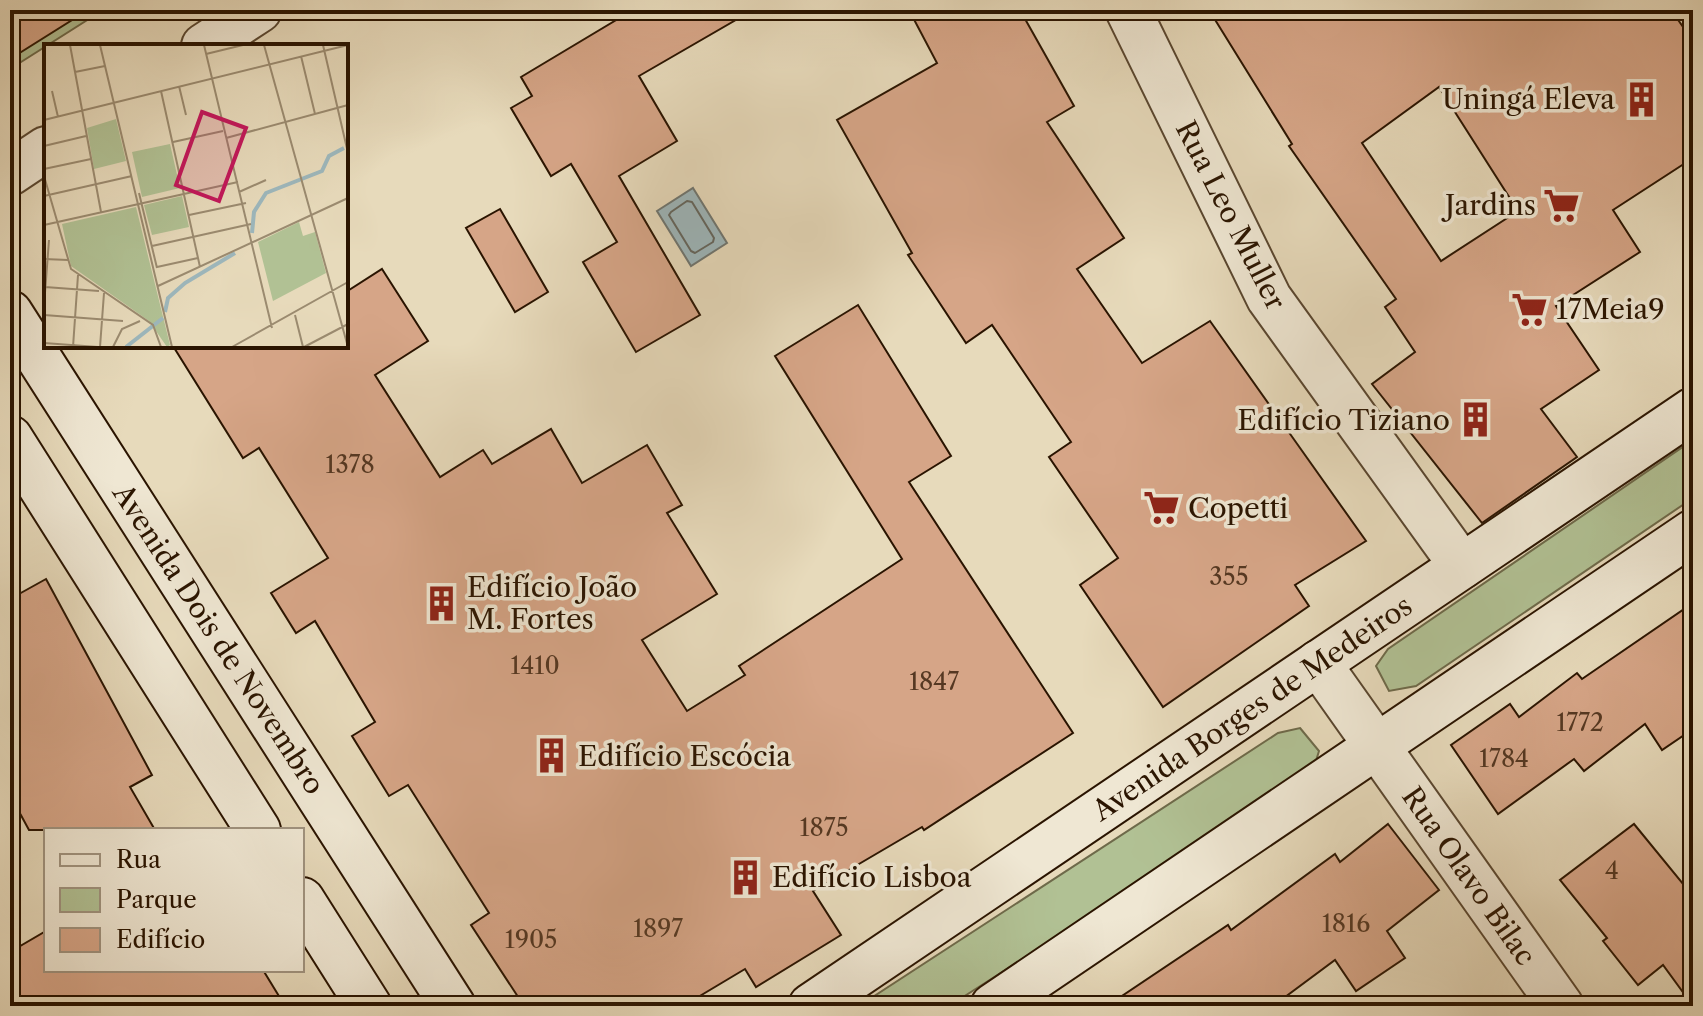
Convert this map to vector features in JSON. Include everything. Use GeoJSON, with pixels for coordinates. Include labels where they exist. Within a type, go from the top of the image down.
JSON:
{"type":"FeatureCollection","features":[{"type":"Feature","properties":{"kind":"street"},"geometry":{"type":"LineString","coordinates":[[207,44],[259,10]]}},
{"type":"Feature","properties":{"kind":"street","name":"Rua Leo Muller"},"geometry":{"type":"LineString","coordinates":[[1128,10],[1269,298],[1462,566]]}},
{"type":"Feature","properties":{"kind":"street"},"geometry":{"type":"LineString","coordinates":[[10,173],[44,150]]}},
{"type":"Feature","properties":{"kind":"street","name":"Avenida Dois de Novembro"},"geometry":{"type":"LineString","coordinates":[[10,313],[453,1006]]}},
{"type":"Feature","properties":{"kind":"street","name":"Avenida Borges de Medeiros"},"geometry":{"type":"LineString","coordinates":[[811,1006],[1693,410]]}},
{"type":"Feature","properties":{"kind":"street"},"geometry":{"type":"LineString","coordinates":[[10,438],[257,828]]}},
{"type":"Feature","properties":{"kind":"street"},"geometry":{"type":"LineString","coordinates":[[993,1006],[1693,532]]}},
{"type":"Feature","properties":{"kind":"street","name":"Rua Olavo Bilac"},"geometry":{"type":"LineString","coordinates":[[1318,663],[1561,1006]]}},
{"type":"Feature","properties":{"kind":"street"},"geometry":{"type":"LineString","coordinates":[[304,903],[369,1006]]}},
{"type":"Feature","properties":{"kind":"green space"},"geometry":{"type":"Polygon","coordinates":[[[10,10],[103,10],[49,44],[44,44],[44,47],[10,69],[10,10]]]}},
{"type":"Feature","properties":{"kind":"green space"},"geometry":{"type":"Polygon","coordinates":[[[1693,440],[1693,498],[1416,686],[1389,691],[1376,666],[1388,649],[1693,440]]]}},
{"type":"Feature","properties":{"kind":"green space"},"geometry":{"type":"Polygon","coordinates":[[[1300,728],[1319,751],[1312,774],[949,1006],[859,1006],[1278,733],[1300,728]]]}},
{"type":"Feature","properties":{"kind":"water"},"geometry":{"type":"Polygon","coordinates":[[[693,188],[727,243],[691,266],[657,211],[693,188]]]}},
{"type":"Feature","properties":{"kind":"building"},"geometry":{"type":"Polygon","coordinates":[[[10,10],[88,10],[10,59],[10,10]]]}},
{"type":"Feature","properties":{"kind":"building"},"geometry":{"type":"Polygon","coordinates":[[[633,10],[753,10],[639,76],[677,141],[619,176],[700,315],[636,352],[583,262],[617,242],[571,164],[551,176],[511,108],[532,96],[521,77],[633,10]]]}},
{"type":"Feature","properties":{"kind":"building"},"geometry":{"type":"Polygon","coordinates":[[[909,10],[1020,10],[1074,106],[1047,122],[1124,238],[1077,269],[1142,363],[1210,321],[1366,541],[1295,585],[1309,606],[1163,707],[1080,585],[1118,558],[1049,457],[1071,442],[992,325],[966,343],[908,255],[912,253],[837,120],[937,63],[909,10]]]}},
{"type":"Feature","properties":{"kind":"building"},"geometry":{"type":"Polygon","coordinates":[[[1209,10],[1671,10],[1693,41],[1693,158],[1613,210],[1640,252],[1556,306],[1599,370],[1541,409],[1577,457],[1482,523],[1372,384],[1415,352],[1385,307],[1396,299],[1289,146],[1292,144],[1209,10]],[[1439,87],[1362,143],[1441,261],[1518,211],[1439,87]]]}},
{"type":"Feature","properties":{"kind":"building"},"geometry":{"type":"Polygon","coordinates":[[[500,209],[548,292],[515,312],[466,228],[500,209]]]}},
{"type":"Feature","properties":{"kind":"building"},"geometry":{"type":"Polygon","coordinates":[[[382,269],[428,341],[375,375],[440,477],[483,450],[492,464],[551,429],[582,483],[647,445],[682,505],[667,513],[717,594],[642,640],[687,711],[745,675],[739,666],[902,559],[775,356],[858,305],[951,456],[909,482],[1073,733],[924,830],[922,827],[813,891],[841,935],[756,987],[745,969],[683,1006],[524,1006],[471,925],[489,913],[408,785],[389,796],[352,736],[375,722],[315,621],[296,633],[271,593],[328,558],[259,448],[243,458],[174,348],[348,348],[348,291],[382,269]]]}},
{"type":"Feature","properties":{"kind":"building"},"geometry":{"type":"Polygon","coordinates":[[[46,579],[152,775],[130,787],[154,828],[29,830],[10,795],[10,599],[46,579]]]}},
{"type":"Feature","properties":{"kind":"building"},"geometry":{"type":"Polygon","coordinates":[[[1693,603],[1693,729],[1662,750],[1645,724],[1584,771],[1574,759],[1498,814],[1451,745],[1510,704],[1519,717],[1577,673],[1582,679],[1693,603]]]}},
{"type":"Feature","properties":{"kind":"building"},"geometry":{"type":"Polygon","coordinates":[[[1388,824],[1439,890],[1387,931],[1405,958],[1356,991],[1335,960],[1273,1006],[1107,1006],[1228,925],[1231,930],[1335,854],[1340,862],[1388,824]]]}},
{"type":"Feature","properties":{"kind":"building"},"geometry":{"type":"Polygon","coordinates":[[[1634,824],[1693,896],[1693,1006],[1663,965],[1638,985],[1603,941],[1607,938],[1560,880],[1634,824]]]}},
{"type":"Feature","properties":{"kind":"building"},"geometry":{"type":"Polygon","coordinates":[[[44,932],[44,972],[264,972],[285,1006],[10,1006],[10,952],[44,932]]]}},
{"type":"Feature","properties":{"kind":"place","name":"Uningá Eleva"},"geometry":{"type":"Point","coordinates":[1641,99]}},
{"type":"Feature","properties":{"kind":"place","name":"Jardins"},"geometry":{"type":"Point","coordinates":[1562,205]}},
{"type":"Feature","properties":{"kind":"place","name":"17Meia9"},"geometry":{"type":"Point","coordinates":[1530,309]}},
{"type":"Feature","properties":{"kind":"place","name":"Edifício Tiziano"},"geometry":{"type":"Point","coordinates":[1476,420]}},
{"type":"Feature","properties":{"kind":"place","name":"Copetti"},"geometry":{"type":"Point","coordinates":[1162,508]}},
{"type":"Feature","properties":{"kind":"place","name":"Edifício João M. Fortes"},"geometry":{"type":"Point","coordinates":[441,603]}},
{"type":"Feature","properties":{"kind":"place","name":"Edifício Escócia"},"geometry":{"type":"Point","coordinates":[552,756]}},
{"type":"Feature","properties":{"kind":"place","name":"Edifício Lisboa"},"geometry":{"type":"Point","coordinates":[746,877]}}]}
